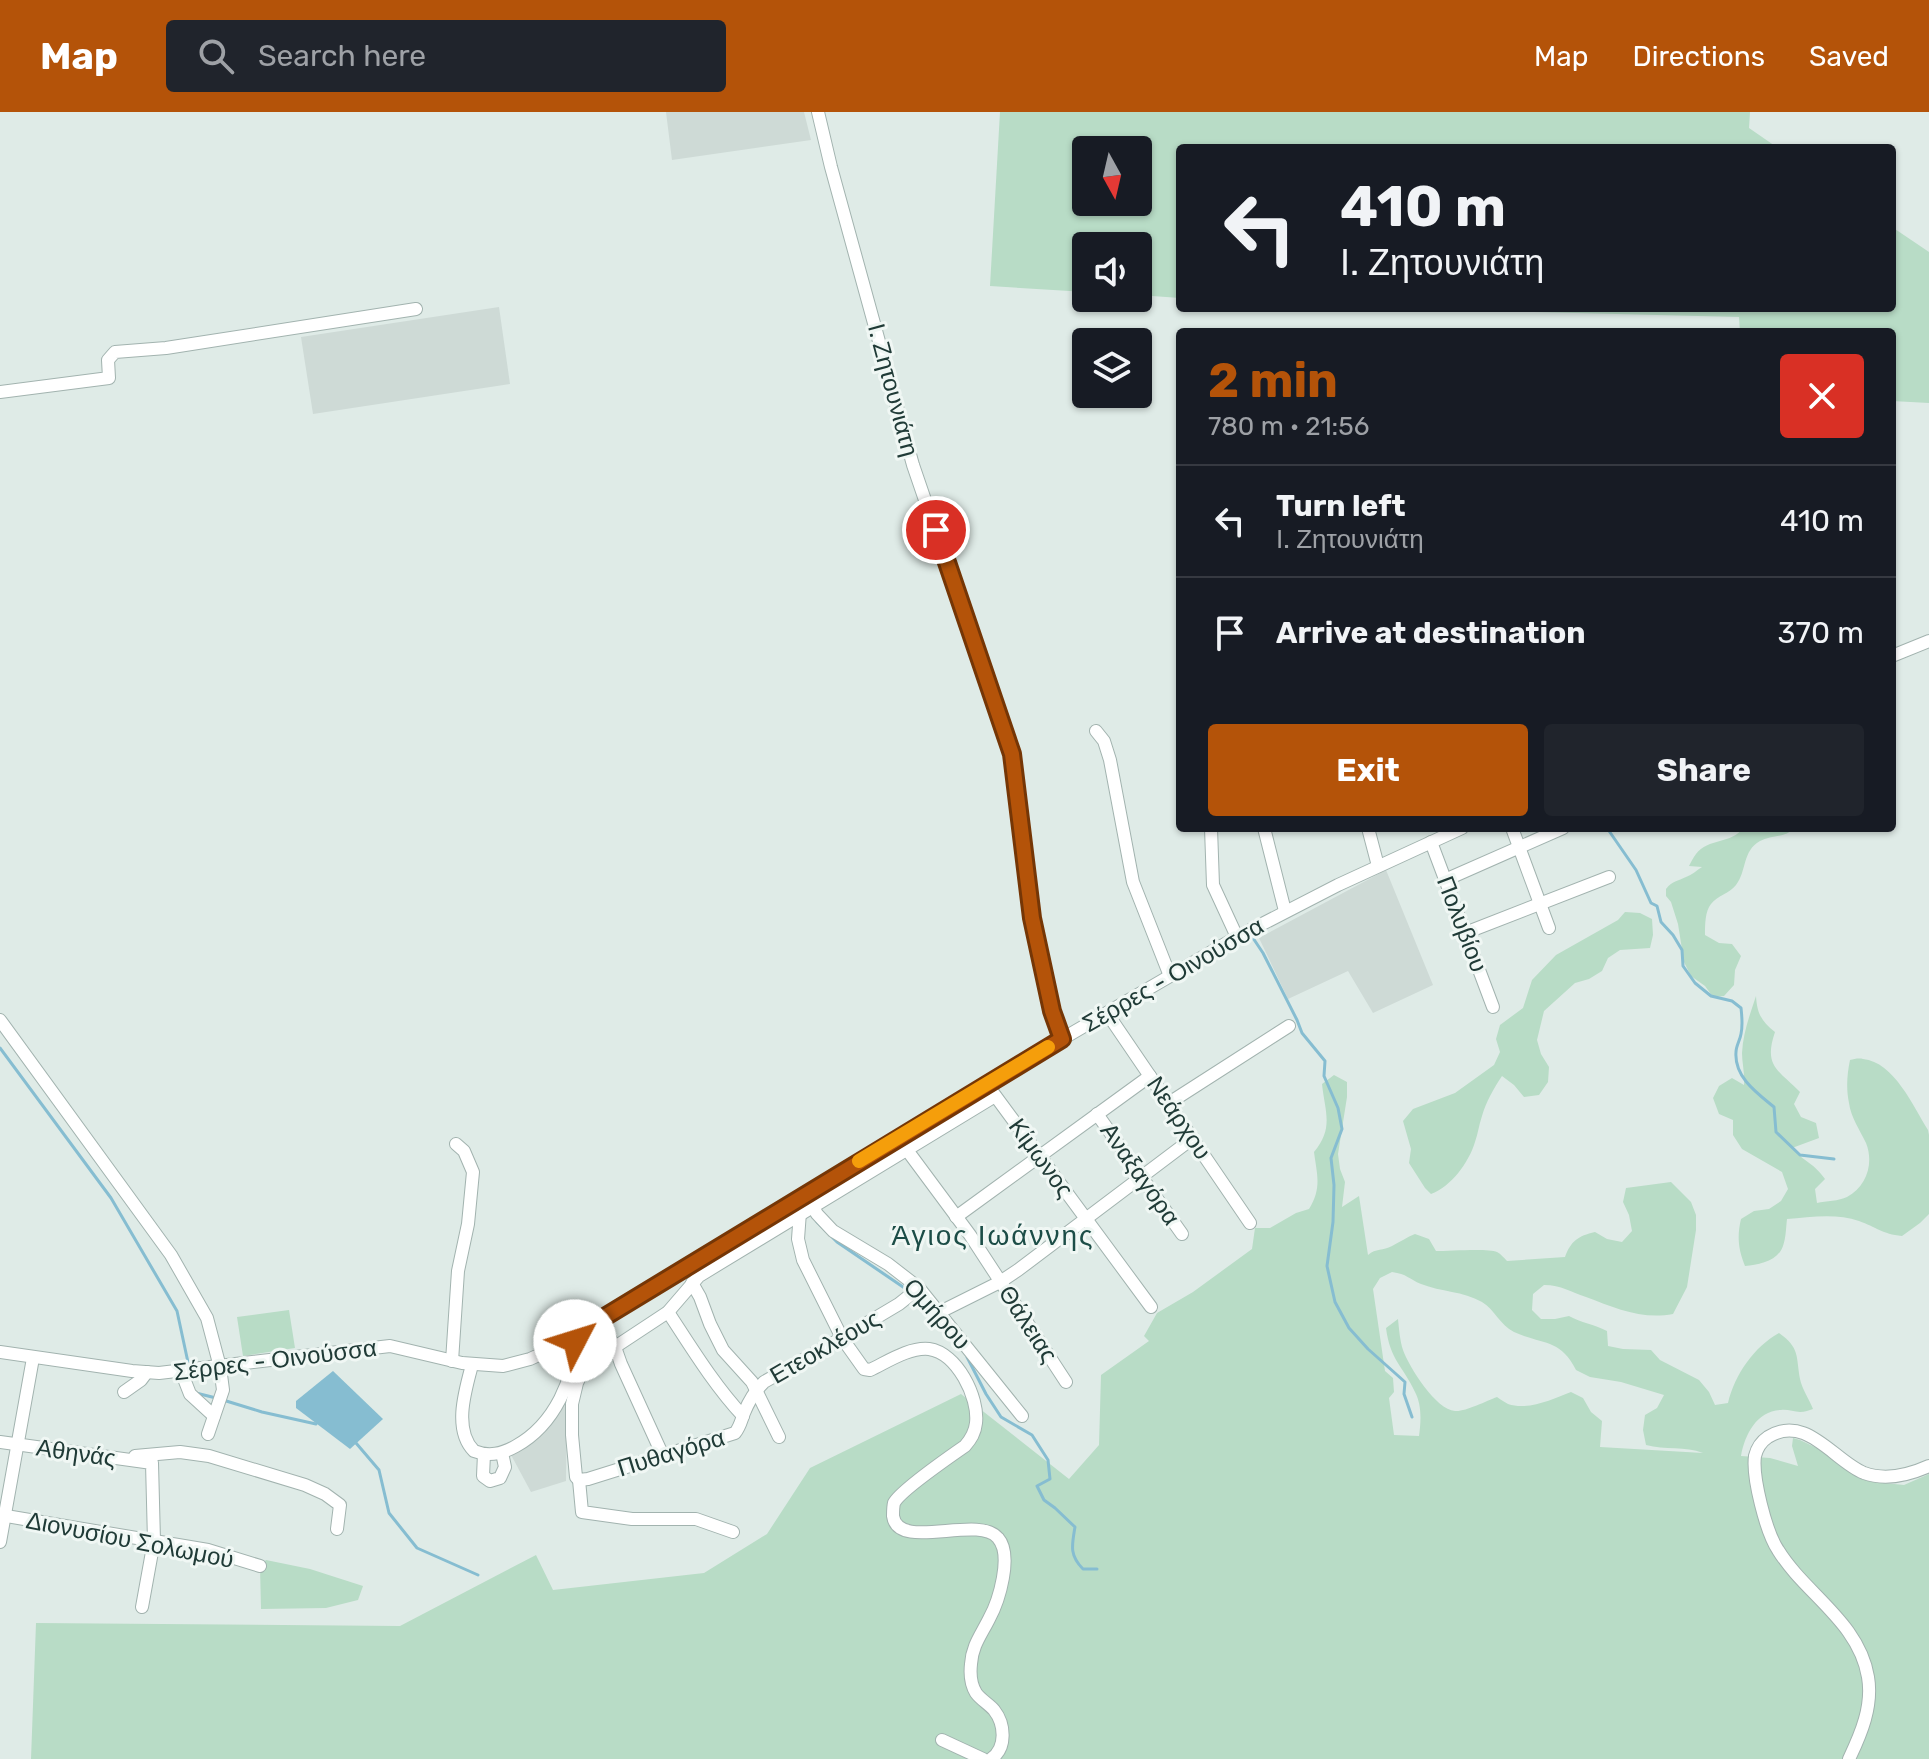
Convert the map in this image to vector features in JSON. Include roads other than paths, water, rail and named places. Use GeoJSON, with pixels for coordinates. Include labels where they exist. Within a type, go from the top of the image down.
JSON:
{"type":"FeatureCollection","features":[{"type":"Feature","properties":{"kind":"street","name":"Ι. Ζητουνιάτη"},"geometry":{"type":"LineString","coordinates":[[818,112],[913,465],[1012,754],[1032,918],[1052,1011],[1062,1039]]}},
{"type":"Feature","properties":{"kind":"street"},"geometry":{"type":"LineString","coordinates":[[0,392],[109,378],[108,360],[115,352],[166,348],[416,309]]}},
{"type":"Feature","properties":{"kind":"street"},"geometry":{"type":"LineString","coordinates":[[1896,654],[1929,641]]}},
{"type":"Feature","properties":{"kind":"street"},"geometry":{"type":"LineString","coordinates":[[1096,731],[1104,741],[1110,760],[1133,882],[1170,976]]}},
{"type":"Feature","properties":{"kind":"street"},"geometry":{"type":"LineString","coordinates":[[1211,832],[1213,885],[1237,937]]}},
{"type":"Feature","properties":{"kind":"street"},"geometry":{"type":"LineString","coordinates":[[1265,832],[1285,911]]}},
{"type":"Feature","properties":{"kind":"street"},"geometry":{"type":"LineString","coordinates":[[1369,832],[1378,866]]}},
{"type":"Feature","properties":{"kind":"street","name":"Σέρρες - Οινούσσα"},"geometry":{"type":"LineString","coordinates":[[0,1352],[153,1373],[390,1346],[472,1365],[503,1366],[521,1362],[543,1354],[805,1194],[992,1090],[1062,1039],[1237,937],[1285,911],[1453,832]]}},
{"type":"Feature","properties":{"kind":"street"},"geometry":{"type":"LineString","coordinates":[[1513,832],[1549,928]]}},
{"type":"Feature","properties":{"kind":"street"},"geometry":{"type":"LineString","coordinates":[[1445,880],[1554,832]]}},
{"type":"Feature","properties":{"kind":"street","name":"Πολυβίου"},"geometry":{"type":"LineString","coordinates":[[1431,842],[1493,1007]]}},
{"type":"Feature","properties":{"kind":"street"},"geometry":{"type":"LineString","coordinates":[[1465,933],[1609,877]]}},
{"type":"Feature","properties":{"kind":"street","name":"Νεάρχου"},"geometry":{"type":"LineString","coordinates":[[1107,1013],[1250,1223]]}},
{"type":"Feature","properties":{"kind":"street"},"geometry":{"type":"LineString","coordinates":[[0,1020],[171,1255],[207,1318],[223,1390],[208,1434]]}},
{"type":"Feature","properties":{"kind":"street"},"geometry":{"type":"LineString","coordinates":[[1169,1103],[1289,1026]]}},
{"type":"Feature","properties":{"kind":"street"},"geometry":{"type":"LineString","coordinates":[[956,1217],[1097,1114],[1147,1070],[1156,1056]]}},
{"type":"Feature","properties":{"kind":"street"},"geometry":{"type":"LineString","coordinates":[[733,1532],[696,1519],[632,1519],[582,1512],[583,1480],[575,1471],[572,1404],[577,1383],[587,1364],[668,1312],[699,1276],[907,1150],[992,1090]]}},
{"type":"Feature","properties":{"kind":"street","name":"Κίμωνος"},"geometry":{"type":"LineString","coordinates":[[992,1090],[1151,1307]]}},
{"type":"Feature","properties":{"kind":"street","name":"Αναξαγόρα"},"geometry":{"type":"LineString","coordinates":[[1097,1114],[1182,1234]]}},
{"type":"Feature","properties":{"kind":"street"},"geometry":{"type":"LineString","coordinates":[[938,1313],[1000,1282],[1193,1138]]}},
{"type":"Feature","properties":{"kind":"street"},"geometry":{"type":"LineString","coordinates":[[452,1361],[458,1271],[468,1224],[473,1172],[464,1151],[456,1144]]}},
{"type":"Feature","properties":{"kind":"street","name":"Θάλειας"},"geometry":{"type":"LineString","coordinates":[[907,1150],[956,1217],[1066,1382]]}},
{"type":"Feature","properties":{"kind":"street"},"geometry":{"type":"LineString","coordinates":[[805,1194],[799,1215],[801,1256],[842,1338],[861,1366],[866,1371],[870,1370],[926,1349],[941,1353],[967,1380],[976,1415],[972,1437],[965,1446],[904,1493],[894,1503],[893,1515],[897,1525],[906,1531],[988,1530],[1002,1542],[1005,1569],[990,1619],[975,1644],[970,1670],[977,1694],[999,1717],[1001,1748],[991,1759]]}},
{"type":"Feature","properties":{"kind":"street","name":"Ομήρου"},"geometry":{"type":"LineString","coordinates":[[805,1194],[833,1231],[888,1264],[919,1288],[1022,1416]]}},
{"type":"Feature","properties":{"kind":"street"},"geometry":{"type":"LineString","coordinates":[[692,1283],[723,1350],[729,1360],[749,1378],[779,1437]]}},
{"type":"Feature","properties":{"kind":"street","name":"Ετεοκλέους"},"geometry":{"type":"LineString","coordinates":[[743,1416],[759,1386],[769,1378],[899,1304],[919,1288]]}},
{"type":"Feature","properties":{"kind":"street"},"geometry":{"type":"LineString","coordinates":[[668,1312],[743,1416]]}},
{"type":"Feature","properties":{"kind":"street"},"geometry":{"type":"LineString","coordinates":[[599,1320],[615,1347],[663,1456]]}},
{"type":"Feature","properties":{"kind":"street"},"geometry":{"type":"LineString","coordinates":[[579,1333],[599,1355]]}},
{"type":"Feature","properties":{"kind":"street"},"geometry":{"type":"LineString","coordinates":[[472,1365],[462,1428],[474,1451],[502,1453],[542,1426],[556,1407],[571,1368],[579,1333]]}},
{"type":"Feature","properties":{"kind":"street"},"geometry":{"type":"LineString","coordinates":[[0,1542],[33,1358]]}},
{"type":"Feature","properties":{"kind":"street"},"geometry":{"type":"LineString","coordinates":[[181,1371],[190,1394],[218,1405]]}},
{"type":"Feature","properties":{"kind":"street"},"geometry":{"type":"LineString","coordinates":[[124,1392],[153,1373]]}},
{"type":"Feature","properties":{"kind":"street","name":"Πυθαγόρα"},"geometry":{"type":"LineString","coordinates":[[583,1480],[735,1433],[743,1416]]}},
{"type":"Feature","properties":{"kind":"street"},"geometry":{"type":"LineString","coordinates":[[1849,1759],[1862,1732],[1868,1706],[1869,1689],[1864,1664],[1847,1630],[1777,1550],[1758,1490],[1757,1451],[1770,1435],[1800,1431],[1816,1438],[1866,1474],[1899,1476],[1929,1466]]}},
{"type":"Feature","properties":{"kind":"street","name":"Αθηνάς"},"geometry":{"type":"LineString","coordinates":[[0,1442],[152,1463],[154,1541]]}},
{"type":"Feature","properties":{"kind":"street"},"geometry":{"type":"LineString","coordinates":[[116,1459],[180,1452],[209,1456],[305,1485],[340,1505],[337,1529]]}},
{"type":"Feature","properties":{"kind":"street"},"geometry":{"type":"LineString","coordinates":[[484,1454],[483,1476],[490,1481],[500,1478],[505,1467],[502,1453]]}},
{"type":"Feature","properties":{"kind":"street","name":"Διονυσίου Σολωμού"},"geometry":{"type":"LineString","coordinates":[[3,1516],[208,1550],[260,1566]]}},
{"type":"Feature","properties":{"kind":"street"},"geometry":{"type":"LineString","coordinates":[[142,1607],[154,1541]]}},
{"type":"Feature","properties":{"kind":"street"},"geometry":{"type":"LineString","coordinates":[[942,1740],[983,1759]]}},
{"type":"Feature","properties":{"kind":"water"},"geometry":{"type":"Polygon","coordinates":[[[333,1371],[383,1419],[350,1449],[296,1408],[296,1401],[333,1371]]]}},
{"type":"Feature","properties":{"kind":"waterway"},"geometry":{"type":"LineString","coordinates":[[1610,832],[1636,870],[1651,903],[1657,906],[1661,922],[1682,950],[1683,966],[1695,983],[1711,996],[1732,1001],[1741,1008],[1742,1027],[1736,1061],[1748,1084],[1774,1107],[1776,1132],[1800,1155],[1834,1159]]}},
{"type":"Feature","properties":{"kind":"waterway"},"geometry":{"type":"LineString","coordinates":[[1253,938],[1302,1033],[1325,1061],[1324,1076],[1338,1108],[1342,1129],[1331,1158],[1333,1222],[1327,1266],[1335,1302],[1349,1328],[1405,1382],[1404,1394],[1412,1417]]}},
{"type":"Feature","properties":{"kind":"waterway"},"geometry":{"type":"LineString","coordinates":[[0,1048],[111,1198],[177,1311],[189,1367]]}},
{"type":"Feature","properties":{"kind":"waterway"},"geometry":{"type":"LineString","coordinates":[[817,1222],[837,1242],[906,1289]]}},
{"type":"Feature","properties":{"kind":"waterway"},"geometry":{"type":"LineString","coordinates":[[929,1311],[945,1329]]}},
{"type":"Feature","properties":{"kind":"waterway"},"geometry":{"type":"LineString","coordinates":[[967,1357],[1001,1417],[1032,1435],[1048,1460],[1050,1479],[1037,1486],[1044,1500],[1075,1527],[1075,1559],[1083,1569],[1097,1569]]}},
{"type":"Feature","properties":{"kind":"waterway"},"geometry":{"type":"LineString","coordinates":[[196,1393],[216,1398]]}},
{"type":"Feature","properties":{"kind":"waterway"},"geometry":{"type":"LineString","coordinates":[[223,1400],[316,1424]]}},
{"type":"Feature","properties":{"kind":"waterway"},"geometry":{"type":"LineString","coordinates":[[356,1443],[379,1470],[389,1513],[417,1548],[478,1575]]}},
{"type":"Feature","properties":{"kind":"district","name":"Άγιος Ιωάννης"},"geometry":{"type":"Point","coordinates":[993,1235]}}]}
